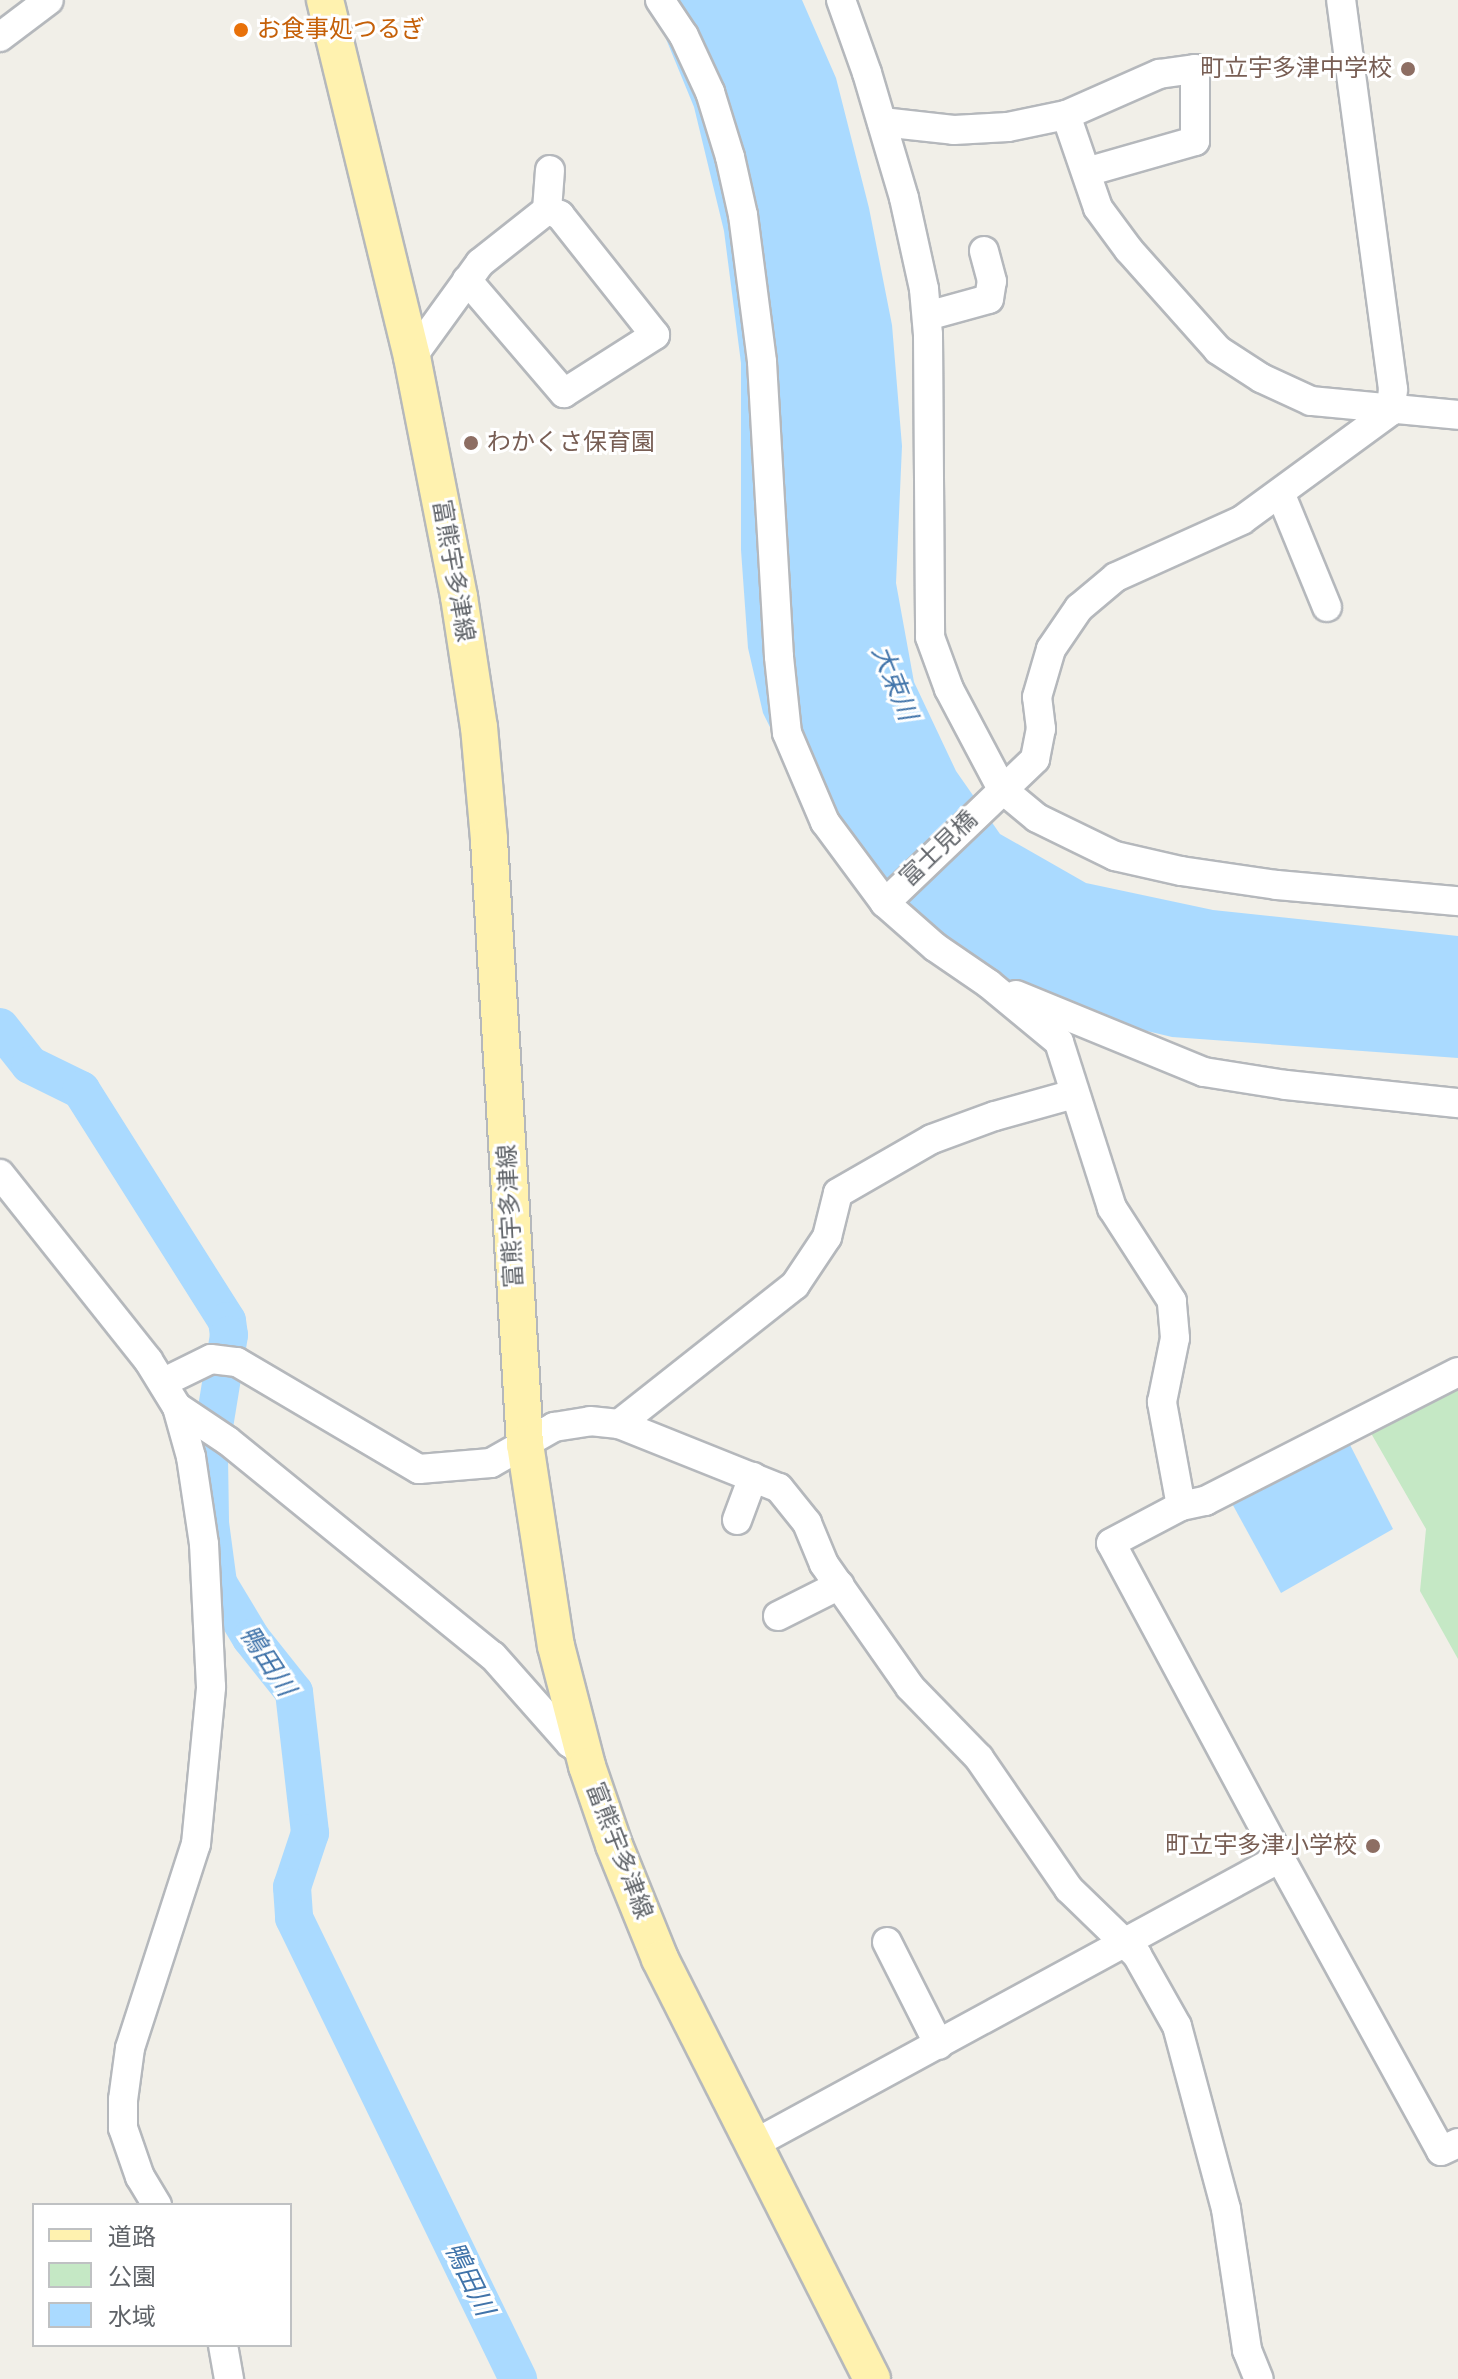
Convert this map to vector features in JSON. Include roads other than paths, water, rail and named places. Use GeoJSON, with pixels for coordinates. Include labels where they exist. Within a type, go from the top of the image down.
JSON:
{"type":"FeatureCollection","features":[{"type":"Feature","properties":{"kind":"main road","name":"富熊宇多津線"},"geometry":{"type":"LineString","coordinates":[[325,0],[412,357],[459,597],[479,727],[489,840],[525,1444],[556,1646],[584,1753],[614,1845],[660,1959],[872,2379]]}},
{"type":"Feature","properties":{"kind":"street"},"geometry":{"type":"LineString","coordinates":[[660,0],[684,36],[710,92],[730,157],[743,215],[762,362],[779,657],[787,733],[825,822],[887,900],[935,947],[989,984],[1059,1042],[1112,1208],[1172,1301],[1175,1338],[1162,1402],[1181,1506]]}},
{"type":"Feature","properties":{"kind":"street"},"geometry":{"type":"LineString","coordinates":[[841,0],[904,198],[927,316],[930,637],[949,689],[996,795],[1115,856],[1181,871],[1277,885],[1458,901]]}},
{"type":"Feature","properties":{"kind":"street"},"geometry":{"type":"LineString","coordinates":[[1341,0],[1393,389],[1391,411]]}},
{"type":"Feature","properties":{"kind":"street"},"geometry":{"type":"LineString","coordinates":[[0,37],[45,1]]}},
{"type":"Feature","properties":{"kind":"street"},"geometry":{"type":"LineString","coordinates":[[882,122],[954,130],[1008,127],[1066,115],[1159,74],[1195,69],[1195,141],[1086,172]]}},
{"type":"Feature","properties":{"kind":"street"},"geometry":{"type":"LineString","coordinates":[[1066,115],[1098,208],[1121,240],[1218,350],[1261,378],[1311,401],[1458,415]]}},
{"type":"Feature","properties":{"kind":"street"},"geometry":{"type":"LineString","coordinates":[[412,357],[480,263],[547,210],[550,170]]}},
{"type":"Feature","properties":{"kind":"street"},"geometry":{"type":"LineString","coordinates":[[467,280],[564,393],[655,335],[560,215],[547,210]]}},
{"type":"Feature","properties":{"kind":"street"},"geometry":{"type":"LineString","coordinates":[[927,316],[989,299],[992,281],[984,251]]}},
{"type":"Feature","properties":{"kind":"street","name":"富士見橋"},"geometry":{"type":"LineString","coordinates":[[887,900],[1035,759],[1041,729],[1037,697],[1051,649],[1079,608],[1116,577],[1242,520],[1281,495],[1391,411]]}},
{"type":"Feature","properties":{"kind":"street"},"geometry":{"type":"LineString","coordinates":[[1281,495],[1326,607]]}},
{"type":"Feature","properties":{"kind":"street"},"geometry":{"type":"LineString","coordinates":[[989,984],[1204,1072],[1286,1085],[1458,1103]]}},
{"type":"Feature","properties":{"kind":"street"},"geometry":{"type":"LineString","coordinates":[[619,1424],[795,1285],[827,1237],[838,1193],[932,1139],[995,1116],[1074,1094]]}},
{"type":"Feature","properties":{"kind":"street"},"geometry":{"type":"LineString","coordinates":[[0,1174],[170,1394],[493,1656],[570,1743],[584,1753]]}},
{"type":"Feature","properties":{"kind":"street"},"geometry":{"type":"LineString","coordinates":[[170,1394],[224,1360],[419,1469],[491,1463],[554,1427],[590,1421],[619,1424],[779,1488],[807,1523],[824,1564],[910,1687],[979,1758],[1069,1889],[1137,1955],[1177,2026],[1226,2209],[1247,2350],[1259,2379]]}},
{"type":"Feature","properties":{"kind":"street"},"geometry":{"type":"LineString","coordinates":[[1458,1372],[1205,1501],[1181,1506],[1111,1543],[1441,2151],[1458,2143]]}},
{"type":"Feature","properties":{"kind":"street"},"geometry":{"type":"LineString","coordinates":[[156,2203],[140,2177],[123,2128],[123,2100],[130,2048],[196,1844],[211,1687],[204,1544],[191,1457],[170,1394]]}},
{"type":"Feature","properties":{"kind":"street"},"geometry":{"type":"LineString","coordinates":[[737,1520],[753,1477]]}},
{"type":"Feature","properties":{"kind":"street"},"geometry":{"type":"LineString","coordinates":[[778,1616],[840,1585]]}},
{"type":"Feature","properties":{"kind":"street"},"geometry":{"type":"LineString","coordinates":[[752,2145],[1127,1945],[1280,1858]]}},
{"type":"Feature","properties":{"kind":"street"},"geometry":{"type":"LineString","coordinates":[[887,1942],[939,2045]]}},
{"type":"Feature","properties":{"kind":"street"},"geometry":{"type":"LineString","coordinates":[[223,2347],[229,2379]]}},
{"type":"Feature","properties":{"kind":"water","name":"大束川"},"geometry":{"type":"Polygon","coordinates":[[[650,0],[802,0],[836,78],[869,208],[892,325],[902,446],[896,583],[914,682],[956,771],[1000,834],[1086,883],[1213,910],[1458,936],[1458,1058],[1172,1037],[1072,1013],[978,970],[910,924],[797,782],[763,713],[748,648],[741,550],[741,363],[724,231],[694,107],[650,0]]]}},
{"type":"Feature","properties":{"kind":"water"},"geometry":{"type":"Polygon","coordinates":[[[1347,1439],[1393,1529],[1281,1593],[1229,1498],[1347,1439]]]}},
{"type":"Feature","properties":{"kind":"waterway","name":"鴨田川"},"geometry":{"type":"LineString","coordinates":[[0,1027],[30,1065],[81,1090],[227,1321],[229,1335],[209,1457],[210,1523],[218,1583],[251,1638],[294,1692],[310,1833],[292,1887],[294,1918],[518,2379]]}},
{"type":"Feature","properties":{"kind":"place","name":"お食事処つるぎ"},"geometry":{"type":"Point","coordinates":[241,30]}},
{"type":"Feature","properties":{"kind":"place","name":"町立宇多津中学校"},"geometry":{"type":"Point","coordinates":[1408,69]}},
{"type":"Feature","properties":{"kind":"place","name":"わかくさ保育園"},"geometry":{"type":"Point","coordinates":[471,443]}},
{"type":"Feature","properties":{"kind":"place","name":"町立宇多津小学校"},"geometry":{"type":"Point","coordinates":[1373,1846]}}]}
